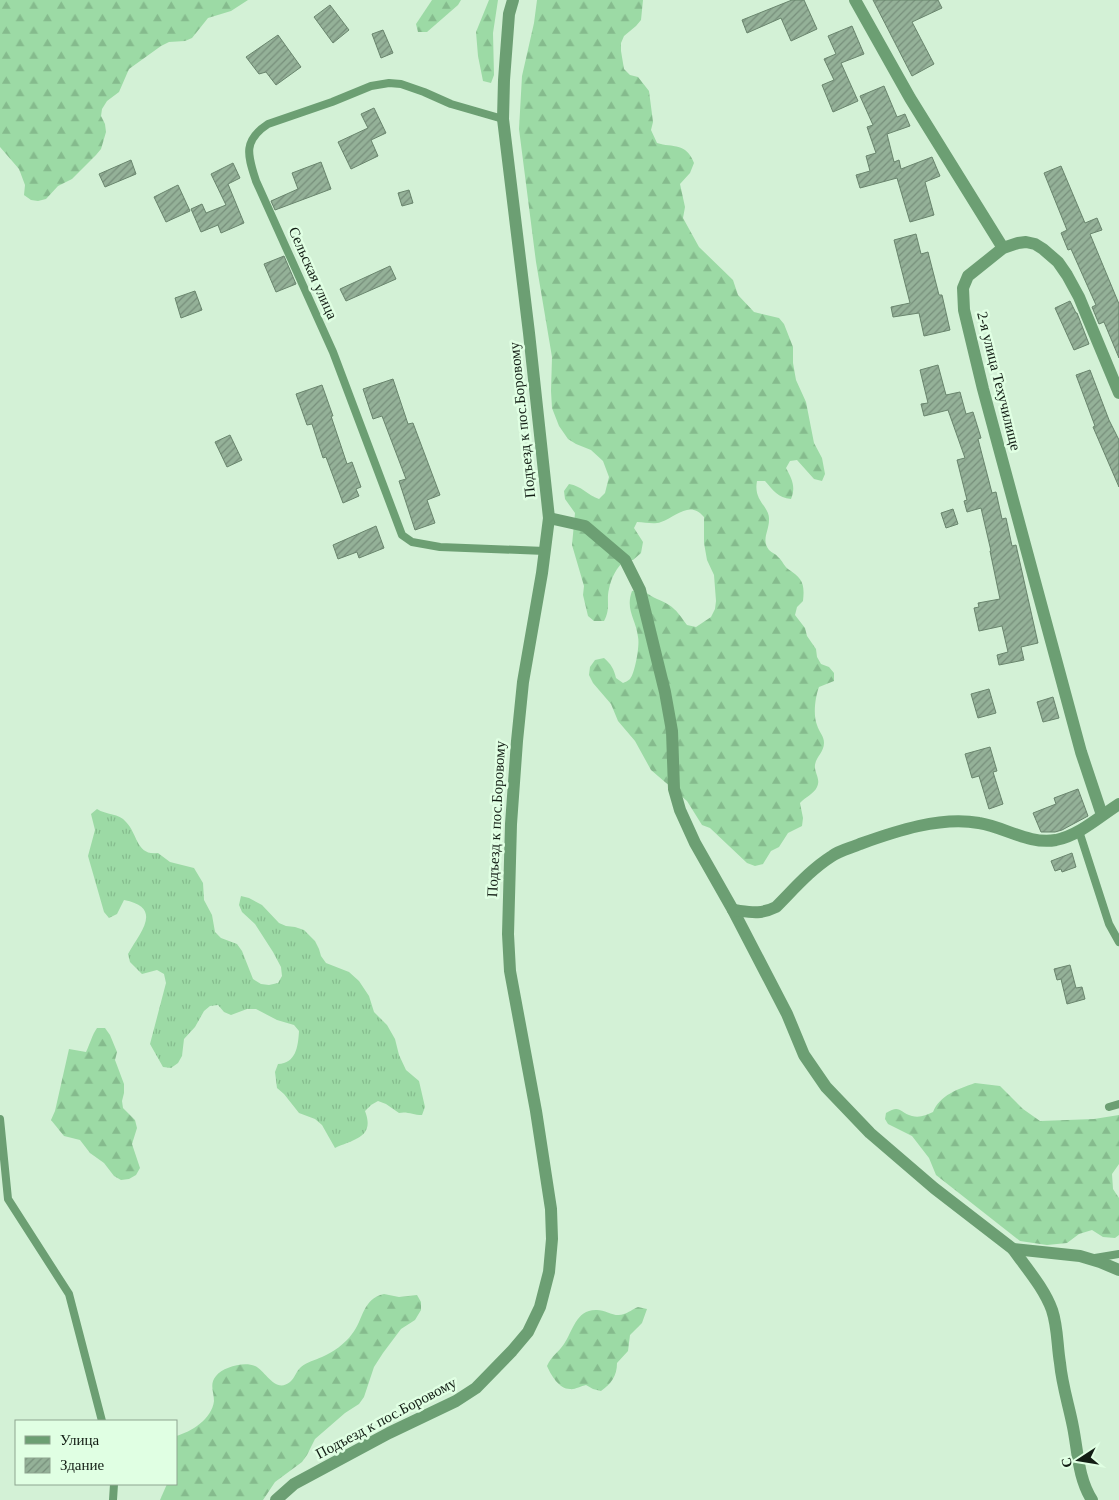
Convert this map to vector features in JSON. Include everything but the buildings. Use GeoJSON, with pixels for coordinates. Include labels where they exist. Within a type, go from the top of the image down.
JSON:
{"type":"FeatureCollection","features":[{"type":"Feature","properties":{"kind":"street","name":"Подъезд к пос.Боровому"},"geometry":{"type":"LineString","coordinates":[[276,1500],[294,1484],[389,1433],[456,1401],[476,1388],[528,1332],[545,1292],[549,1272],[552,1239],[551,1209],[536,1111],[510,971],[508,907],[517,741],[549,518],[503,119],[509,14],[513,0]]}},
{"type":"Feature","properties":{"kind":"street"},"geometry":{"type":"LineString","coordinates":[[856,0],[910,98],[1003,248],[1018,243],[1035,244],[1064,269],[1079,297],[1119,393]]}},
{"type":"Feature","properties":{"kind":"street","name":"2-я улица Техучилище"},"geometry":{"type":"LineString","coordinates":[[1003,248],[968,276],[963,288],[964,310],[985,399],[1073,723],[1102,815]]}},
{"type":"Feature","properties":{"kind":"street"},"geometry":{"type":"LineString","coordinates":[[549,518],[585,526],[625,560],[640,590],[667,702],[672,731],[674,789],[680,810],[787,1014],[804,1055],[826,1087],[870,1133],[934,1188],[1013,1250],[1047,1298],[1053,1313],[1060,1364],[1082,1481],[1092,1500]]}},
{"type":"Feature","properties":{"kind":"street"},"geometry":{"type":"LineString","coordinates":[[733,910],[760,913],[770,910],[776,907],[814,868],[834,854],[872,840],[932,823],[954,820],[976,822],[991,825],[1020,837],[1055,840],[1079,831],[1119,804]]}},
{"type":"Feature","properties":{"kind":"street"},"geometry":{"type":"LineString","coordinates":[[1013,1250],[1050,1252],[1088,1258],[1119,1270]]}},
{"type":"Feature","properties":{"kind":"lane","name":"Сельская улица"},"geometry":{"type":"LineString","coordinates":[[503,119],[451,104],[402,84],[389,83],[371,86],[332,102],[268,124],[259,130],[251,140],[249,157],[256,181],[333,352],[402,535],[412,542],[440,547],[545,551]]}},
{"type":"Feature","properties":{"kind":"lane"},"geometry":{"type":"LineString","coordinates":[[1079,831],[1108,924],[1119,942]]}},
{"type":"Feature","properties":{"kind":"lane"},"geometry":{"type":"LineString","coordinates":[[1109,1106],[1119,1104]]}},
{"type":"Feature","properties":{"kind":"lane"},"geometry":{"type":"LineString","coordinates":[[0,1118],[8,1199],[69,1294],[102,1420]]}},
{"type":"Feature","properties":{"kind":"lane"},"geometry":{"type":"LineString","coordinates":[[1088,1258],[1119,1254]]}},
{"type":"Feature","properties":{"kind":"lane"},"geometry":{"type":"LineString","coordinates":[[113,1500],[114,1485]]}},
{"type":"Feature","properties":{"kind":"green space"},"geometry":{"type":"Polygon","coordinates":[[[0,0],[248,0],[231,11],[208,18],[192,38],[185,41],[169,42],[129,69],[119,92],[107,101],[102,109],[101,116],[106,132],[101,149],[72,179],[58,186],[46,199],[38,201],[31,200],[24,195],[25,185],[19,169],[0,147],[0,0]]]}},
{"type":"Feature","properties":{"kind":"green space"},"geometry":{"type":"Polygon","coordinates":[[[432,0],[461,0],[458,5],[427,32],[418,32],[416,24],[432,0]]]}},
{"type":"Feature","properties":{"kind":"green space"},"geometry":{"type":"Polygon","coordinates":[[[489,0],[498,0],[493,33],[494,75],[491,83],[483,81],[476,32],[489,0]]]}},
{"type":"Feature","properties":{"kind":"green space"},"geometry":{"type":"Polygon","coordinates":[[[537,0],[643,0],[641,20],[624,36],[621,43],[624,69],[630,75],[638,77],[649,91],[653,122],[651,130],[657,143],[683,149],[691,156],[694,163],[690,173],[680,184],[685,207],[683,218],[699,247],[733,280],[738,295],[754,312],[779,318],[784,324],[793,347],[796,380],[806,402],[814,443],[822,458],[825,474],[822,481],[814,479],[797,460],[790,461],[786,468],[793,483],[791,499],[779,495],[765,481],[757,481],[756,488],[759,499],[769,515],[765,539],[767,546],[802,582],[803,601],[797,607],[795,615],[805,628],[807,636],[816,649],[817,657],[821,664],[829,667],[834,673],[834,681],[819,687],[816,696],[815,717],[824,746],[815,765],[818,781],[817,787],[814,792],[800,803],[803,818],[802,826],[788,833],[779,847],[771,851],[763,864],[755,866],[747,863],[710,828],[702,825],[687,801],[651,770],[635,741],[618,721],[611,704],[593,683],[589,675],[590,667],[595,660],[604,658],[612,667],[616,678],[623,683],[632,676],[637,659],[638,641],[630,609],[632,591],[644,592],[667,604],[678,612],[687,625],[696,627],[711,617],[715,609],[714,575],[707,560],[704,543],[704,517],[699,512],[694,510],[683,511],[658,523],[637,522],[634,528],[643,542],[641,553],[633,560],[625,560],[615,573],[608,593],[607,612],[604,621],[594,621],[588,616],[583,595],[584,586],[572,545],[575,513],[565,499],[564,491],[569,484],[599,499],[605,493],[609,477],[603,461],[591,450],[568,439],[559,426],[552,408],[552,357],[536,262],[519,129],[522,76],[534,23],[537,0]]]}},
{"type":"Feature","properties":{"kind":"green space"},"geometry":{"type":"Polygon","coordinates":[[[97,809],[123,819],[130,827],[141,848],[145,851],[158,853],[170,862],[194,868],[203,883],[204,900],[212,915],[215,932],[221,938],[237,944],[242,951],[253,979],[261,984],[278,983],[282,976],[281,967],[255,924],[242,912],[239,905],[241,896],[262,905],[279,923],[304,930],[315,941],[326,963],[349,972],[359,981],[369,996],[374,1012],[387,1025],[395,1039],[399,1055],[406,1070],[419,1081],[425,1107],[422,1115],[405,1112],[399,1113],[378,1101],[365,1111],[367,1126],[365,1132],[356,1139],[335,1148],[322,1125],[315,1119],[299,1113],[277,1088],[275,1072],[278,1064],[289,1061],[295,1053],[299,1031],[294,1025],[277,1020],[256,1009],[247,1009],[231,1015],[224,1012],[218,1005],[210,1006],[204,1011],[195,1027],[184,1039],[182,1056],[178,1063],[171,1068],[163,1067],[150,1044],[166,983],[164,974],[157,970],[142,974],[130,962],[128,954],[146,922],[146,915],[143,909],[136,904],[124,900],[117,914],[109,918],[104,912],[88,856],[95,830],[91,814],[97,809]]]}},
{"type":"Feature","properties":{"kind":"green space"},"geometry":{"type":"Polygon","coordinates":[[[97,1028],[105,1028],[117,1052],[115,1060],[124,1084],[123,1108],[135,1120],[137,1128],[132,1144],[140,1168],[136,1175],[129,1179],[121,1180],[114,1176],[104,1163],[90,1153],[80,1140],[64,1136],[51,1120],[55,1111],[69,1049],[86,1052],[97,1028]]]}},
{"type":"Feature","properties":{"kind":"green space"},"geometry":{"type":"Polygon","coordinates":[[[975,1083],[1000,1086],[1023,1109],[1040,1121],[1094,1119],[1119,1115],[1119,1164],[1112,1174],[1113,1189],[1119,1198],[1119,1235],[1115,1238],[1103,1237],[1092,1230],[1079,1234],[1067,1243],[1047,1245],[1020,1241],[936,1175],[929,1158],[912,1136],[888,1124],[885,1119],[886,1113],[894,1109],[915,1117],[933,1112],[940,1101],[950,1093],[975,1083]]]}},
{"type":"Feature","properties":{"kind":"green space"},"geometry":{"type":"Polygon","coordinates":[[[384,1294],[399,1297],[417,1295],[421,1302],[421,1310],[415,1320],[401,1329],[383,1353],[374,1367],[364,1397],[359,1404],[345,1413],[315,1439],[302,1462],[275,1482],[263,1500],[160,1500],[167,1485],[178,1485],[178,1435],[200,1424],[209,1414],[214,1401],[213,1382],[219,1373],[234,1366],[245,1364],[255,1366],[275,1384],[285,1385],[292,1380],[303,1365],[330,1353],[346,1341],[356,1328],[367,1305],[384,1294]]]}},
{"type":"Feature","properties":{"kind":"green space"},"geometry":{"type":"Polygon","coordinates":[[[638,1307],[647,1309],[642,1323],[630,1335],[628,1351],[617,1363],[615,1376],[608,1386],[601,1391],[586,1385],[572,1389],[562,1387],[556,1381],[547,1366],[584,1313],[597,1310],[621,1315],[638,1307]]]}}]}
